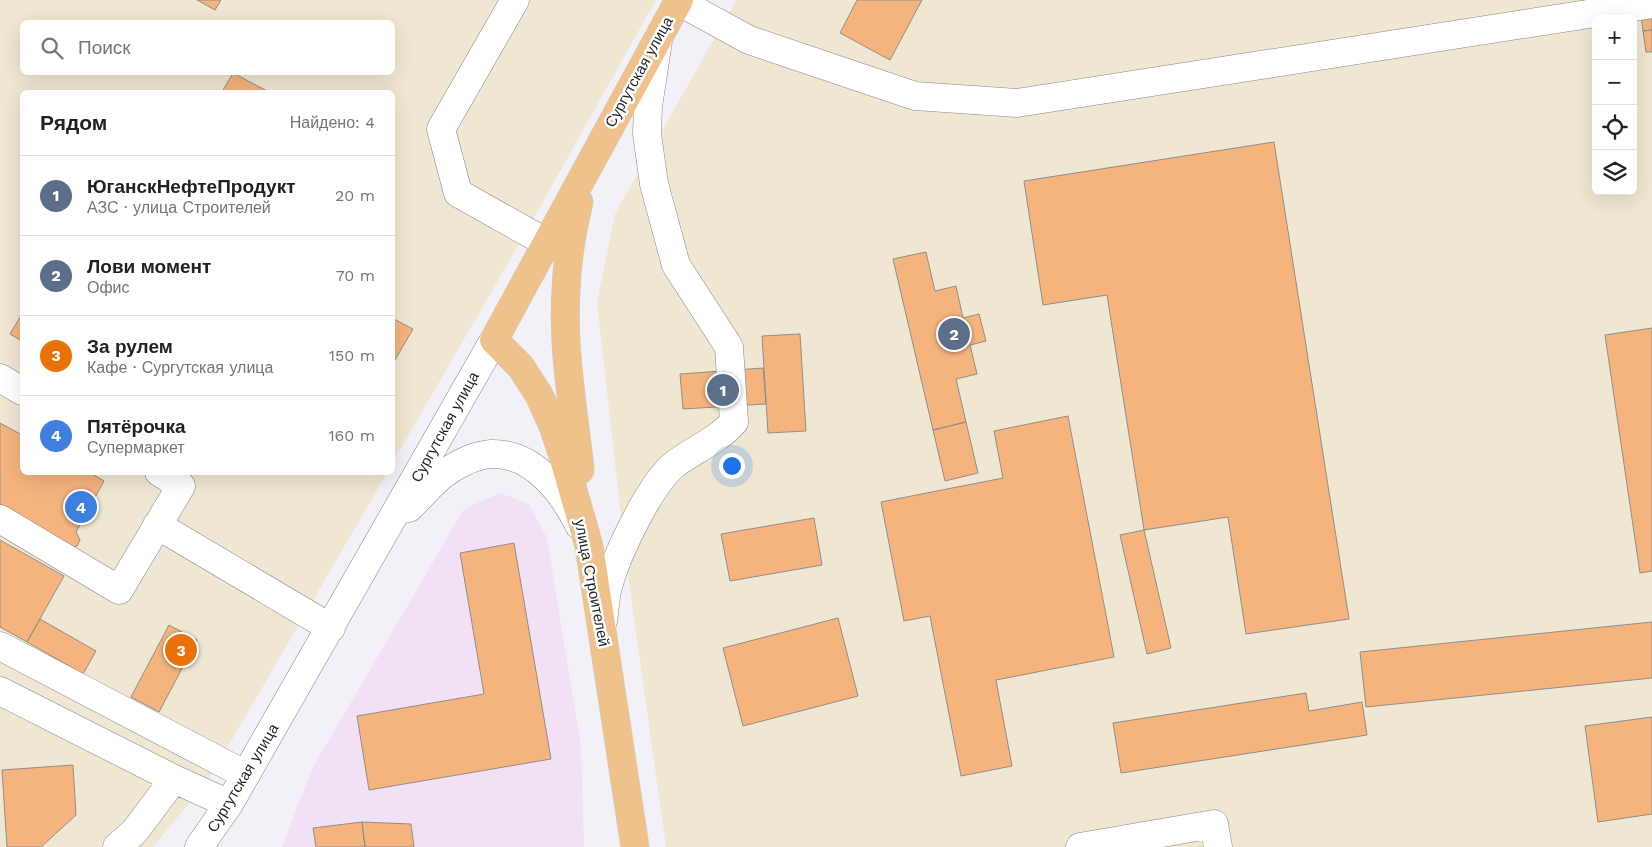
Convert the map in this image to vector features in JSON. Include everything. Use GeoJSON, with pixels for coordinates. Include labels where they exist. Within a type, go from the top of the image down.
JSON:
{"type":"FeatureCollection","features":[{"type":"Feature","properties":{"kind":"main road","name":"Сургутская улица"},"geometry":{"type":"LineString","coordinates":[[494,340],[678,0]]}},
{"type":"Feature","properties":{"kind":"main road"},"geometry":{"type":"LineString","coordinates":[[586,171],[572,235],[566,290],[567,348],[589,546]]}},
{"type":"Feature","properties":{"kind":"main road","name":"улица Строителей"},"geometry":{"type":"LineString","coordinates":[[494,340],[521,367],[539,395],[554,426],[589,546],[635,847]]}},
{"type":"Feature","properties":{"kind":"street"},"geometry":{"type":"LineString","coordinates":[[515,0],[442,129],[458,193],[546,243]]}},
{"type":"Feature","properties":{"kind":"street"},"geometry":{"type":"LineString","coordinates":[[678,0],[749,40],[915,96],[1017,103],[1652,4]]}},
{"type":"Feature","properties":{"kind":"street"},"geometry":{"type":"LineString","coordinates":[[602,627],[608,584],[632,526],[658,484],[674,465],[724,434],[734,422],[729,347],[676,265],[654,184],[647,134],[648,106],[660,34]]}},
{"type":"Feature","properties":{"kind":"street","name":"Сургутская улица"},"geometry":{"type":"LineString","coordinates":[[199,847],[229,804],[246,775],[494,340]]}},
{"type":"Feature","properties":{"kind":"street"},"geometry":{"type":"LineString","coordinates":[[0,378],[20,391]]}},
{"type":"Feature","properties":{"kind":"street"},"geometry":{"type":"LineString","coordinates":[[387,530],[444,474],[468,460],[491,454],[518,458],[541,473],[562,496],[574,515],[589,546]]}},
{"type":"Feature","properties":{"kind":"street"},"geometry":{"type":"LineString","coordinates":[[0,519],[119,590],[181,486],[164,475]]}},
{"type":"Feature","properties":{"kind":"street"},"geometry":{"type":"LineString","coordinates":[[157,525],[331,628]]}},
{"type":"Feature","properties":{"kind":"street"},"geometry":{"type":"LineString","coordinates":[[0,646],[246,775]]}},
{"type":"Feature","properties":{"kind":"street"},"geometry":{"type":"LineString","coordinates":[[0,691],[174,779],[229,804]]}},
{"type":"Feature","properties":{"kind":"street"},"geometry":{"type":"LineString","coordinates":[[116,847],[135,831],[174,779]]}},
{"type":"Feature","properties":{"kind":"street"},"geometry":{"type":"LineString","coordinates":[[1080,847],[1214,824],[1218,847]]}},
{"type":"Feature","properties":{"kind":"shaded area"},"geometry":{"type":"Polygon","coordinates":[[[0,0],[656,0],[518,246],[395,459],[395,90],[20,90],[20,475],[386,475],[209,779],[153,847],[0,847],[0,0]]]}},
{"type":"Feature","properties":{"kind":"shaded area"},"geometry":{"type":"Polygon","coordinates":[[[736,0],[1652,0],[1652,847],[666,847],[626,561],[597,302],[615,214],[736,0]]]}},
{"type":"Feature","properties":{"kind":"shaded area"},"geometry":{"type":"Polygon","coordinates":[[[500,493],[529,504],[547,538],[581,746],[584,847],[282,847],[312,769],[464,509],[500,493]]]}},
{"type":"Feature","properties":{"kind":"building"},"geometry":{"type":"Polygon","coordinates":[[[197,0],[221,0],[215,10],[197,0]]]}},
{"type":"Feature","properties":{"kind":"building"},"geometry":{"type":"Polygon","coordinates":[[[857,0],[922,0],[890,60],[840,33],[857,0]]]}},
{"type":"Feature","properties":{"kind":"building"},"geometry":{"type":"Polygon","coordinates":[[[1639,0],[1652,0],[1652,30],[1643,31],[1639,0]]]}},
{"type":"Feature","properties":{"kind":"building"},"geometry":{"type":"Polygon","coordinates":[[[1652,30],[1652,52],[1646,52],[1643,31],[1652,30]]]}},
{"type":"Feature","properties":{"kind":"building"},"geometry":{"type":"Polygon","coordinates":[[[232,75],[237,75],[265,90],[223,90],[232,75]]]}},
{"type":"Feature","properties":{"kind":"building"},"geometry":{"type":"Polygon","coordinates":[[[1274,142],[1349,619],[1246,634],[1228,517],[1144,530],[1107,295],[1043,305],[1024,181],[1274,142]]]}},
{"type":"Feature","properties":{"kind":"building"},"geometry":{"type":"Polygon","coordinates":[[[926,252],[935,291],[956,286],[963,318],[979,314],[986,341],[970,345],[977,374],[956,379],[966,422],[933,430],[893,259],[926,252]]]}},
{"type":"Feature","properties":{"kind":"building"},"geometry":{"type":"Polygon","coordinates":[[[20,317],[20,340],[10,334],[20,317]]]}},
{"type":"Feature","properties":{"kind":"building"},"geometry":{"type":"Polygon","coordinates":[[[395,320],[413,329],[395,360],[395,320]]]}},
{"type":"Feature","properties":{"kind":"building"},"geometry":{"type":"Polygon","coordinates":[[[1652,328],[1652,571],[1640,573],[1605,335],[1652,328]]]}},
{"type":"Feature","properties":{"kind":"building"},"geometry":{"type":"Polygon","coordinates":[[[800,334],[806,431],[768,433],[762,336],[800,334]]]}},
{"type":"Feature","properties":{"kind":"building"},"geometry":{"type":"Polygon","coordinates":[[[763,368],[766,404],[683,409],[680,374],[763,368]]]}},
{"type":"Feature","properties":{"kind":"building"},"geometry":{"type":"Polygon","coordinates":[[[1068,416],[1114,657],[996,680],[1012,766],[961,776],[930,616],[904,621],[881,502],[1003,478],[994,431],[1068,416]]]}},
{"type":"Feature","properties":{"kind":"building"},"geometry":{"type":"Polygon","coordinates":[[[966,422],[978,473],[945,481],[933,430],[966,422]]]}},
{"type":"Feature","properties":{"kind":"building"},"geometry":{"type":"Polygon","coordinates":[[[0,423],[20,434],[20,475],[94,475],[104,481],[76,532],[80,540],[77,546],[72,548],[51,538],[45,530],[0,504],[0,423]]]}},
{"type":"Feature","properties":{"kind":"building"},"geometry":{"type":"Polygon","coordinates":[[[814,518],[822,565],[730,581],[721,534],[814,518]]]}},
{"type":"Feature","properties":{"kind":"building"},"geometry":{"type":"Polygon","coordinates":[[[1144,530],[1171,648],[1147,654],[1120,535],[1144,530]]]}},
{"type":"Feature","properties":{"kind":"building"},"geometry":{"type":"Polygon","coordinates":[[[0,540],[64,576],[27,642],[0,627],[0,540]]]}},
{"type":"Feature","properties":{"kind":"building"},"geometry":{"type":"Polygon","coordinates":[[[514,543],[551,759],[369,790],[357,716],[484,694],[460,553],[514,543]]]}},
{"type":"Feature","properties":{"kind":"building"},"geometry":{"type":"Polygon","coordinates":[[[838,618],[858,696],[743,726],[723,648],[838,618]]]}},
{"type":"Feature","properties":{"kind":"building"},"geometry":{"type":"Polygon","coordinates":[[[40,619],[96,651],[83,674],[27,642],[40,619]]]}},
{"type":"Feature","properties":{"kind":"building"},"geometry":{"type":"Polygon","coordinates":[[[1652,622],[1652,678],[1366,707],[1360,652],[1652,622]]]}},
{"type":"Feature","properties":{"kind":"building"},"geometry":{"type":"Polygon","coordinates":[[[169,625],[197,640],[159,712],[131,697],[169,625]]]}},
{"type":"Feature","properties":{"kind":"building"},"geometry":{"type":"Polygon","coordinates":[[[1306,693],[1309,711],[1362,702],[1367,735],[1121,773],[1113,723],[1306,693]]]}},
{"type":"Feature","properties":{"kind":"building"},"geometry":{"type":"Polygon","coordinates":[[[1652,717],[1652,814],[1598,822],[1585,726],[1652,717]]]}},
{"type":"Feature","properties":{"kind":"building"},"geometry":{"type":"Polygon","coordinates":[[[73,765],[76,815],[41,847],[7,847],[2,770],[73,765]]]}},
{"type":"Feature","properties":{"kind":"building"},"geometry":{"type":"Polygon","coordinates":[[[362,822],[365,847],[316,847],[313,828],[362,822]]]}},
{"type":"Feature","properties":{"kind":"building"},"geometry":{"type":"Polygon","coordinates":[[[362,822],[411,824],[414,847],[365,847],[362,822]]]}},
{"type":"Feature","properties":{"kind":"place","name":"Лови момент"},"geometry":{"type":"Point","coordinates":[954,334]}},
{"type":"Feature","properties":{"kind":"place","name":"ЮганскНефтеПродукт"},"geometry":{"type":"Point","coordinates":[723,390]}},
{"type":"Feature","properties":{"kind":"place","name":"Пятёрочка"},"geometry":{"type":"Point","coordinates":[81,507]}},
{"type":"Feature","properties":{"kind":"place","name":"За рулем"},"geometry":{"type":"Point","coordinates":[181,650]}}]}
